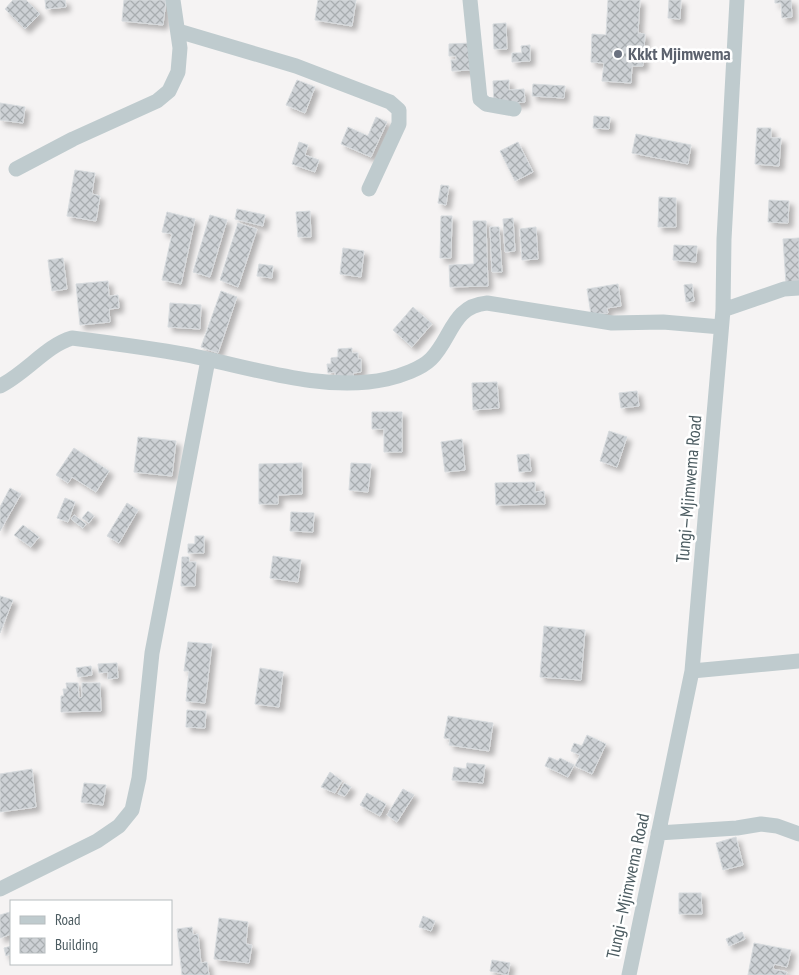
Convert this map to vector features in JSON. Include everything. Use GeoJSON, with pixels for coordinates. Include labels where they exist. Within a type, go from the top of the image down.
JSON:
{"type":"FeatureCollection","features":[{"type":"Feature","properties":{"kind":"street"},"geometry":{"type":"LineString","coordinates":[[16,169],[73,139],[157,101],[169,91],[178,72],[180,48],[173,0]]}},
{"type":"Feature","properties":{"kind":"street"},"geometry":{"type":"LineString","coordinates":[[470,0],[480,98],[486,104],[514,109]]}},
{"type":"Feature","properties":{"kind":"street","name":"Tungi—Mjimwema Road"},"geometry":{"type":"LineString","coordinates":[[629,975],[692,671],[720,327],[723,310],[725,221],[738,0]]}},
{"type":"Feature","properties":{"kind":"street"},"geometry":{"type":"LineString","coordinates":[[178,31],[296,66],[390,102],[399,110],[399,124],[368,189]]}},
{"type":"Feature","properties":{"kind":"street"},"geometry":{"type":"LineString","coordinates":[[723,310],[784,289],[799,288]]}},
{"type":"Feature","properties":{"kind":"street"},"geometry":{"type":"LineString","coordinates":[[0,386],[17,377],[58,342],[72,338],[346,384],[386,379],[410,371],[431,359],[466,309],[476,304],[487,303],[612,323],[663,322],[720,327]]}},
{"type":"Feature","properties":{"kind":"street"},"geometry":{"type":"LineString","coordinates":[[0,889],[97,841],[119,826],[132,810],[139,778],[152,653],[208,360]]}},
{"type":"Feature","properties":{"kind":"street"},"geometry":{"type":"LineString","coordinates":[[692,671],[799,661]]}},
{"type":"Feature","properties":{"kind":"street"},"geometry":{"type":"LineString","coordinates":[[658,833],[738,828],[761,824],[777,826],[799,834]]}},
{"type":"Feature","properties":{"kind":"building"},"geometry":{"type":"Polygon","coordinates":[[[13,0],[26,0],[40,14],[25,29],[5,9],[13,0]]]}},
{"type":"Feature","properties":{"kind":"building"},"geometry":{"type":"Polygon","coordinates":[[[45,0],[65,0],[66,7],[46,9],[45,0]]]}},
{"type":"Feature","properties":{"kind":"building"},"geometry":{"type":"Polygon","coordinates":[[[124,0],[166,0],[163,25],[122,21],[124,0]]]}},
{"type":"Feature","properties":{"kind":"building"},"geometry":{"type":"Polygon","coordinates":[[[318,0],[356,0],[352,26],[315,20],[318,0]]]}},
{"type":"Feature","properties":{"kind":"building"},"geometry":{"type":"Polygon","coordinates":[[[608,0],[640,0],[638,33],[645,34],[643,66],[632,66],[631,83],[602,81],[604,63],[591,62],[592,34],[606,35],[608,0]]]}},
{"type":"Feature","properties":{"kind":"building"},"geometry":{"type":"Polygon","coordinates":[[[669,0],[681,0],[680,19],[668,18],[669,0]]]}},
{"type":"Feature","properties":{"kind":"building"},"geometry":{"type":"Polygon","coordinates":[[[775,0],[791,0],[792,17],[782,18],[781,3],[775,3],[775,0]]]}},
{"type":"Feature","properties":{"kind":"building"},"geometry":{"type":"Polygon","coordinates":[[[506,23],[507,49],[494,49],[493,24],[506,23]]]}},
{"type":"Feature","properties":{"kind":"building"},"geometry":{"type":"Polygon","coordinates":[[[470,43],[471,70],[452,71],[451,60],[456,60],[456,56],[449,56],[449,44],[470,43]]]}},
{"type":"Feature","properties":{"kind":"building"},"geometry":{"type":"Polygon","coordinates":[[[530,45],[530,61],[512,62],[512,53],[522,53],[521,46],[530,45]]]}},
{"type":"Feature","properties":{"kind":"building"},"geometry":{"type":"Polygon","coordinates":[[[297,80],[315,87],[305,113],[286,105],[297,80]]]}},
{"type":"Feature","properties":{"kind":"building"},"geometry":{"type":"Polygon","coordinates":[[[509,80],[509,90],[524,89],[525,102],[494,105],[493,81],[509,80]]]}},
{"type":"Feature","properties":{"kind":"building"},"geometry":{"type":"Polygon","coordinates":[[[533,84],[565,86],[564,98],[532,96],[533,84]]]}},
{"type":"Feature","properties":{"kind":"building"},"geometry":{"type":"Polygon","coordinates":[[[0,103],[25,107],[23,123],[0,120],[0,103]]]}},
{"type":"Feature","properties":{"kind":"building"},"geometry":{"type":"Polygon","coordinates":[[[594,116],[610,117],[609,129],[593,128],[594,116]]]}},
{"type":"Feature","properties":{"kind":"building"},"geometry":{"type":"Polygon","coordinates":[[[376,117],[387,122],[371,157],[341,144],[348,127],[368,136],[376,117]]]}},
{"type":"Feature","properties":{"kind":"building"},"geometry":{"type":"Polygon","coordinates":[[[757,128],[771,128],[771,138],[781,138],[779,166],[755,164],[757,128]]]}},
{"type":"Feature","properties":{"kind":"building"},"geometry":{"type":"Polygon","coordinates":[[[636,134],[691,145],[688,164],[632,153],[636,134]]]}},
{"type":"Feature","properties":{"kind":"building"},"geometry":{"type":"Polygon","coordinates":[[[299,142],[308,145],[305,155],[319,160],[315,172],[292,164],[299,142]]]}},
{"type":"Feature","properties":{"kind":"building"},"geometry":{"type":"Polygon","coordinates":[[[518,142],[533,172],[515,181],[500,151],[518,142]]]}},
{"type":"Feature","properties":{"kind":"building"},"geometry":{"type":"Polygon","coordinates":[[[75,170],[95,173],[92,194],[100,196],[96,221],[67,216],[75,170]]]}},
{"type":"Feature","properties":{"kind":"building"},"geometry":{"type":"Polygon","coordinates":[[[441,185],[449,186],[446,205],[438,203],[441,185]]]}},
{"type":"Feature","properties":{"kind":"building"},"geometry":{"type":"Polygon","coordinates":[[[659,197],[676,198],[676,227],[658,227],[659,197]]]}},
{"type":"Feature","properties":{"kind":"building"},"geometry":{"type":"Polygon","coordinates":[[[769,200],[789,201],[788,223],[768,222],[769,200]]]}},
{"type":"Feature","properties":{"kind":"building"},"geometry":{"type":"Polygon","coordinates":[[[237,209],[265,215],[263,226],[235,219],[237,209]]]}},
{"type":"Feature","properties":{"kind":"building"},"geometry":{"type":"Polygon","coordinates":[[[310,211],[311,237],[298,237],[296,212],[310,211]]]}},
{"type":"Feature","properties":{"kind":"building"},"geometry":{"type":"Polygon","coordinates":[[[167,212],[195,219],[181,284],[162,280],[172,234],[162,232],[167,212]]]}},
{"type":"Feature","properties":{"kind":"building"},"geometry":{"type":"Polygon","coordinates":[[[210,215],[227,220],[210,277],[193,272],[210,215]]]}},
{"type":"Feature","properties":{"kind":"building"},"geometry":{"type":"Polygon","coordinates":[[[441,216],[452,216],[451,258],[440,258],[441,216]]]}},
{"type":"Feature","properties":{"kind":"building"},"geometry":{"type":"Polygon","coordinates":[[[513,218],[515,251],[505,252],[503,219],[513,218]]]}},
{"type":"Feature","properties":{"kind":"building"},"geometry":{"type":"Polygon","coordinates":[[[473,221],[486,221],[488,286],[450,287],[449,265],[474,264],[473,221]]]}},
{"type":"Feature","properties":{"kind":"building"},"geometry":{"type":"Polygon","coordinates":[[[238,223],[257,229],[238,287],[220,280],[238,223]]]}},
{"type":"Feature","properties":{"kind":"building"},"geometry":{"type":"Polygon","coordinates":[[[490,227],[499,227],[502,272],[492,272],[490,227]]]}},
{"type":"Feature","properties":{"kind":"building"},"geometry":{"type":"Polygon","coordinates":[[[536,227],[538,259],[522,260],[520,229],[536,227]]]}},
{"type":"Feature","properties":{"kind":"building"},"geometry":{"type":"Polygon","coordinates":[[[799,238],[799,283],[786,284],[783,239],[799,238]]]}},
{"type":"Feature","properties":{"kind":"building"},"geometry":{"type":"Polygon","coordinates":[[[674,245],[697,246],[696,262],[673,260],[674,245]]]}},
{"type":"Feature","properties":{"kind":"building"},"geometry":{"type":"Polygon","coordinates":[[[343,248],[364,251],[361,277],[340,274],[343,248]]]}},
{"type":"Feature","properties":{"kind":"building"},"geometry":{"type":"Polygon","coordinates":[[[63,258],[67,289],[52,291],[48,260],[63,258]]]}},
{"type":"Feature","properties":{"kind":"building"},"geometry":{"type":"Polygon","coordinates":[[[259,264],[273,266],[272,278],[257,276],[259,264]]]}},
{"type":"Feature","properties":{"kind":"building"},"geometry":{"type":"Polygon","coordinates":[[[108,281],[109,296],[118,295],[119,308],[109,309],[110,322],[80,325],[76,284],[108,281]]]}},
{"type":"Feature","properties":{"kind":"building"},"geometry":{"type":"Polygon","coordinates":[[[618,284],[621,306],[607,308],[608,313],[591,314],[587,289],[618,284]]]}},
{"type":"Feature","properties":{"kind":"building"},"geometry":{"type":"Polygon","coordinates":[[[692,284],[694,301],[686,302],[684,285],[692,284]]]}},
{"type":"Feature","properties":{"kind":"building"},"geometry":{"type":"Polygon","coordinates":[[[221,291],[237,297],[218,353],[201,347],[221,291]]]}},
{"type":"Feature","properties":{"kind":"building"},"geometry":{"type":"Polygon","coordinates":[[[170,303],[201,305],[200,329],[168,327],[170,303]]]}},
{"type":"Feature","properties":{"kind":"building"},"geometry":{"type":"Polygon","coordinates":[[[413,307],[432,324],[412,347],[393,330],[413,307]]]}},
{"type":"Feature","properties":{"kind":"building"},"geometry":{"type":"Polygon","coordinates":[[[352,348],[352,353],[358,353],[358,359],[361,359],[361,372],[353,373],[354,379],[336,380],[335,372],[328,373],[327,364],[331,364],[331,358],[338,357],[338,349],[352,348]]]}},
{"type":"Feature","properties":{"kind":"building"},"geometry":{"type":"Polygon","coordinates":[[[497,382],[499,408],[473,410],[472,383],[497,382]]]}},
{"type":"Feature","properties":{"kind":"building"},"geometry":{"type":"Polygon","coordinates":[[[637,391],[639,406],[621,408],[619,393],[637,391]]]}},
{"type":"Feature","properties":{"kind":"building"},"geometry":{"type":"Polygon","coordinates":[[[372,412],[402,412],[402,452],[384,452],[384,429],[372,429],[372,412]]]}},
{"type":"Feature","properties":{"kind":"building"},"geometry":{"type":"Polygon","coordinates":[[[609,431],[627,437],[617,467],[600,461],[609,431]]]}},
{"type":"Feature","properties":{"kind":"building"},"geometry":{"type":"Polygon","coordinates":[[[138,437],[176,441],[172,476],[134,472],[138,437]]]}},
{"type":"Feature","properties":{"kind":"building"},"geometry":{"type":"Polygon","coordinates":[[[462,439],[465,470],[445,472],[441,442],[462,439]]]}},
{"type":"Feature","properties":{"kind":"building"},"geometry":{"type":"Polygon","coordinates":[[[74,448],[109,471],[96,492],[72,477],[68,483],[56,475],[74,448]]]}},
{"type":"Feature","properties":{"kind":"building"},"geometry":{"type":"Polygon","coordinates":[[[529,454],[531,471],[519,472],[517,455],[529,454]]]}},
{"type":"Feature","properties":{"kind":"building"},"geometry":{"type":"Polygon","coordinates":[[[302,463],[302,494],[278,495],[278,504],[259,504],[259,464],[302,463]]]}},
{"type":"Feature","properties":{"kind":"building"},"geometry":{"type":"Polygon","coordinates":[[[351,463],[371,464],[368,492],[349,490],[351,463]]]}},
{"type":"Feature","properties":{"kind":"building"},"geometry":{"type":"Polygon","coordinates":[[[535,482],[535,492],[544,491],[545,504],[496,505],[495,483],[535,482]]]}},
{"type":"Feature","properties":{"kind":"building"},"geometry":{"type":"Polygon","coordinates":[[[10,488],[21,494],[0,531],[0,507],[10,488]]]}},
{"type":"Feature","properties":{"kind":"building"},"geometry":{"type":"Polygon","coordinates":[[[65,498],[75,502],[68,522],[57,518],[65,498]]]}},
{"type":"Feature","properties":{"kind":"building"},"geometry":{"type":"Polygon","coordinates":[[[127,503],[138,510],[119,543],[107,536],[127,503]]]}},
{"type":"Feature","properties":{"kind":"building"},"geometry":{"type":"Polygon","coordinates":[[[88,511],[94,516],[89,523],[82,518],[88,511]]]}},
{"type":"Feature","properties":{"kind":"building"},"geometry":{"type":"Polygon","coordinates":[[[291,512],[314,513],[313,532],[290,531],[291,512]]]}},
{"type":"Feature","properties":{"kind":"building"},"geometry":{"type":"Polygon","coordinates":[[[74,515],[86,524],[83,528],[71,519],[74,515]]]}},
{"type":"Feature","properties":{"kind":"building"},"geometry":{"type":"Polygon","coordinates":[[[23,525],[39,537],[31,547],[14,535],[23,525]]]}},
{"type":"Feature","properties":{"kind":"building"},"geometry":{"type":"Polygon","coordinates":[[[195,536],[204,536],[204,553],[188,553],[188,544],[195,544],[195,536]]]}},
{"type":"Feature","properties":{"kind":"building"},"geometry":{"type":"Polygon","coordinates":[[[273,556],[301,560],[298,582],[270,578],[273,556]]]}},
{"type":"Feature","properties":{"kind":"building"},"geometry":{"type":"Polygon","coordinates":[[[182,557],[189,557],[189,562],[196,562],[195,586],[181,586],[182,557]]]}},
{"type":"Feature","properties":{"kind":"building"},"geometry":{"type":"Polygon","coordinates":[[[0,596],[13,600],[0,633],[0,596]]]}},
{"type":"Feature","properties":{"kind":"building"},"geometry":{"type":"Polygon","coordinates":[[[544,626],[585,630],[581,680],[540,677],[544,626]]]}},
{"type":"Feature","properties":{"kind":"building"},"geometry":{"type":"Polygon","coordinates":[[[188,642],[212,644],[205,703],[186,701],[189,671],[184,671],[188,642]]]}},
{"type":"Feature","properties":{"kind":"building"},"geometry":{"type":"Polygon","coordinates":[[[117,663],[118,678],[108,679],[108,672],[99,673],[98,664],[117,663]]]}},
{"type":"Feature","properties":{"kind":"building"},"geometry":{"type":"Polygon","coordinates":[[[91,666],[92,675],[78,677],[76,668],[91,666]]]}},
{"type":"Feature","properties":{"kind":"building"},"geometry":{"type":"Polygon","coordinates":[[[260,668],[283,672],[279,707],[255,704],[260,668]]]}},
{"type":"Feature","properties":{"kind":"building"},"geometry":{"type":"Polygon","coordinates":[[[66,683],[78,683],[79,698],[82,697],[82,683],[100,683],[101,711],[61,712],[61,696],[64,696],[63,689],[67,689],[66,683]]]}},
{"type":"Feature","properties":{"kind":"building"},"geometry":{"type":"Polygon","coordinates":[[[187,710],[206,711],[205,728],[186,727],[187,710]]]}},
{"type":"Feature","properties":{"kind":"building"},"geometry":{"type":"Polygon","coordinates":[[[448,716],[493,723],[489,751],[449,745],[450,739],[444,738],[448,716]]]}},
{"type":"Feature","properties":{"kind":"building"},"geometry":{"type":"Polygon","coordinates":[[[587,735],[606,744],[592,774],[575,766],[580,755],[571,751],[574,743],[582,746],[587,735]]]}},
{"type":"Feature","properties":{"kind":"building"},"geometry":{"type":"Polygon","coordinates":[[[549,757],[558,761],[560,758],[574,765],[568,777],[545,766],[549,757]]]}},
{"type":"Feature","properties":{"kind":"building"},"geometry":{"type":"Polygon","coordinates":[[[467,763],[485,765],[483,783],[452,780],[454,767],[466,769],[467,763]]]}},
{"type":"Feature","properties":{"kind":"building"},"geometry":{"type":"Polygon","coordinates":[[[32,769],[36,807],[0,812],[0,774],[32,769]]]}},
{"type":"Feature","properties":{"kind":"building"},"geometry":{"type":"Polygon","coordinates":[[[330,772],[342,781],[335,793],[321,787],[330,772]]]}},
{"type":"Feature","properties":{"kind":"building"},"geometry":{"type":"Polygon","coordinates":[[[84,783],[106,785],[103,805],[81,802],[84,783]]]}},
{"type":"Feature","properties":{"kind":"building"},"geometry":{"type":"Polygon","coordinates":[[[344,783],[351,787],[345,796],[338,794],[344,783]]]}},
{"type":"Feature","properties":{"kind":"building"},"geometry":{"type":"Polygon","coordinates":[[[403,789],[414,795],[397,822],[387,815],[403,789]]]}},
{"type":"Feature","properties":{"kind":"building"},"geometry":{"type":"Polygon","coordinates":[[[367,793],[386,804],[380,816],[360,805],[367,793]]]}},
{"type":"Feature","properties":{"kind":"building"},"geometry":{"type":"Polygon","coordinates":[[[736,837],[743,865],[723,870],[716,843],[736,837]]]}},
{"type":"Feature","properties":{"kind":"building"},"geometry":{"type":"Polygon","coordinates":[[[679,893],[701,893],[702,914],[679,914],[679,893]]]}},
{"type":"Feature","properties":{"kind":"building"},"geometry":{"type":"Polygon","coordinates":[[[10,912],[10,934],[0,938],[0,915],[10,912]]]}},
{"type":"Feature","properties":{"kind":"building"},"geometry":{"type":"Polygon","coordinates":[[[423,916],[435,921],[431,931],[419,927],[423,916]]]}},
{"type":"Feature","properties":{"kind":"building"},"geometry":{"type":"Polygon","coordinates":[[[219,918],[248,922],[246,944],[252,945],[249,963],[214,959],[219,918]]]}},
{"type":"Feature","properties":{"kind":"building"},"geometry":{"type":"Polygon","coordinates":[[[192,927],[193,935],[198,934],[201,963],[207,962],[209,975],[182,975],[177,929],[192,927]]]}},
{"type":"Feature","properties":{"kind":"building"},"geometry":{"type":"Polygon","coordinates":[[[742,932],[745,939],[729,946],[726,939],[742,932]]]}},
{"type":"Feature","properties":{"kind":"building"},"geometry":{"type":"Polygon","coordinates":[[[754,943],[791,950],[787,967],[774,964],[773,969],[787,972],[786,975],[748,975],[754,943]]]}},
{"type":"Feature","properties":{"kind":"building"},"geometry":{"type":"Polygon","coordinates":[[[10,946],[10,954],[6,956],[4,948],[10,946]]]}},
{"type":"Feature","properties":{"kind":"building"},"geometry":{"type":"Polygon","coordinates":[[[492,960],[510,963],[508,975],[490,971],[492,960]]]}},
{"type":"Feature","properties":{"kind":"place","name":"Kkkt Mjimwema"},"geometry":{"type":"Point","coordinates":[618,54]}}]}
